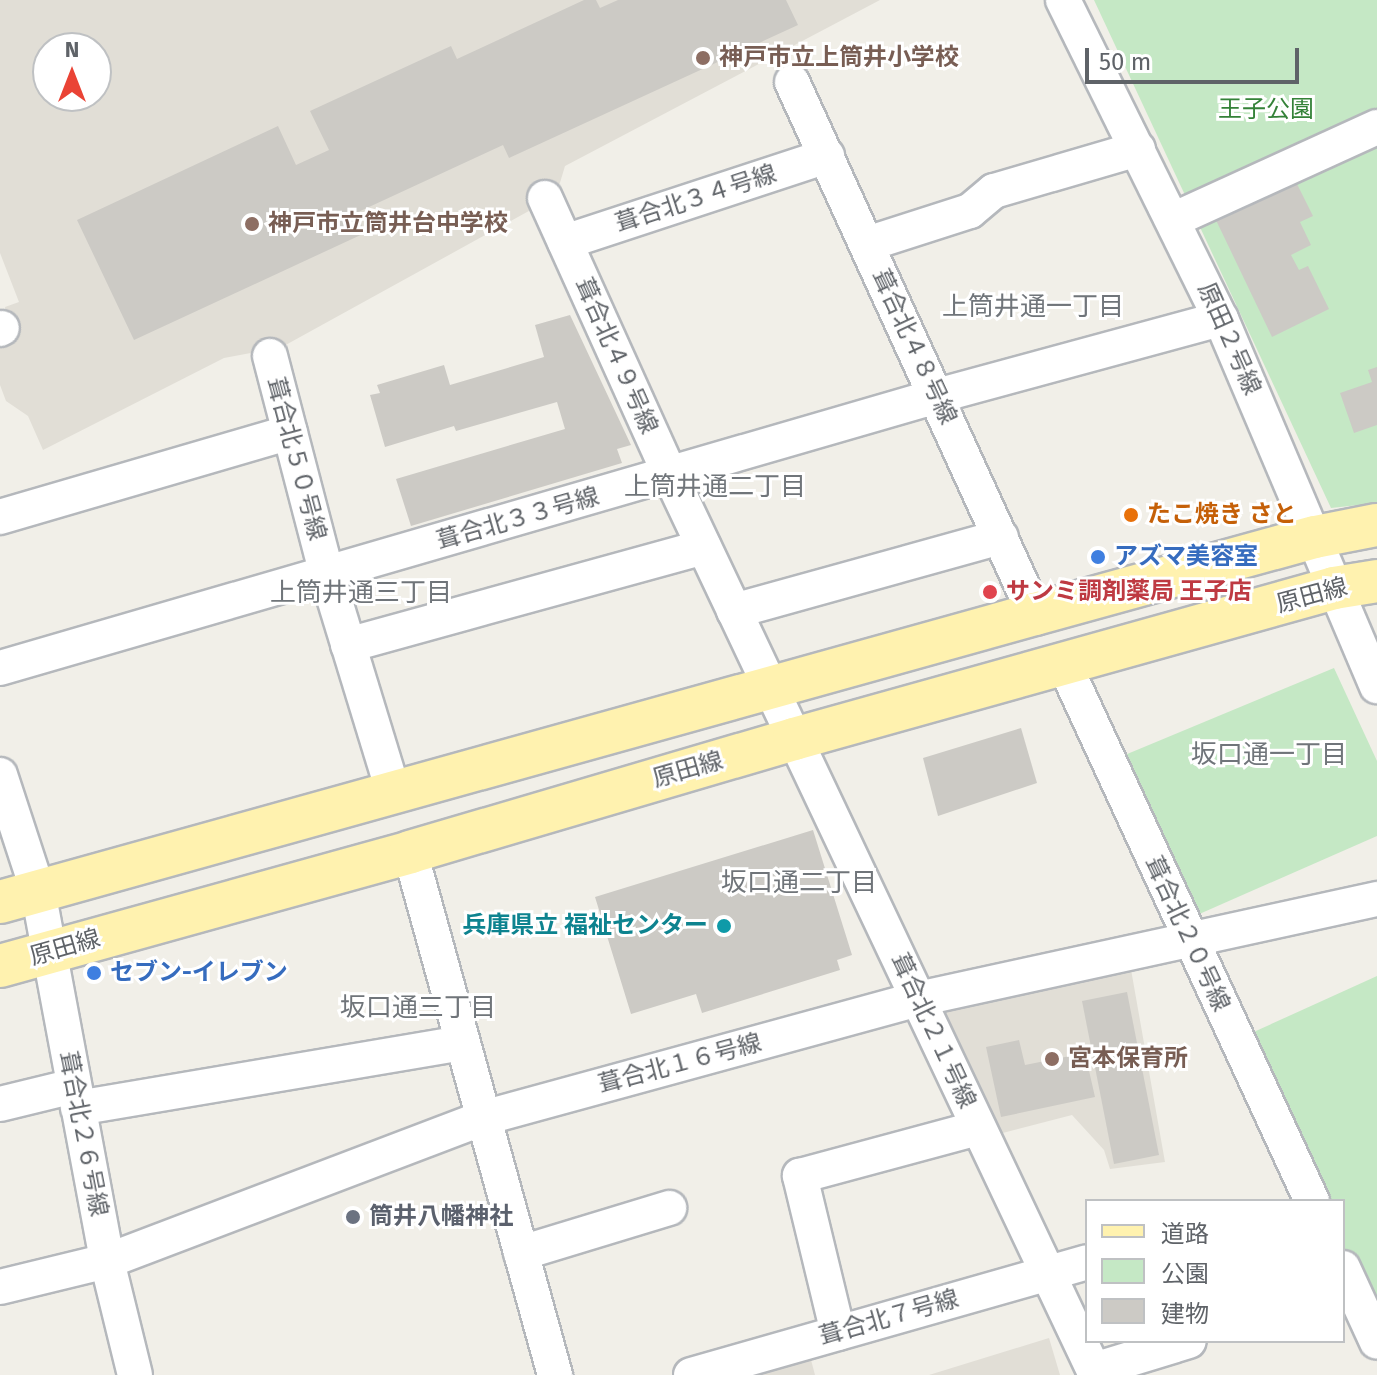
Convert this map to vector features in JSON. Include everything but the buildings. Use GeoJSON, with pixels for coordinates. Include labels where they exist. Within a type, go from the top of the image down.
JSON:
{"type":"FeatureCollection","features":[{"type":"Feature","properties":{"kind":"main road"},"geometry":{"type":"LineString","coordinates":[[19,897],[1315,537],[1377,525]]}},
{"type":"Feature","properties":{"kind":"main road","name":"原田線"},"geometry":{"type":"LineString","coordinates":[[0,966],[1334,588],[1377,581]]}},
{"type":"Feature","properties":{"kind":"street","name":"原田２号線"},"geometry":{"type":"LineString","coordinates":[[1063,0],[1221,319],[1377,686]]}},
{"type":"Feature","properties":{"kind":"street","name":"葺合北４８号線"},"geometry":{"type":"LineString","coordinates":[[792,82],[1035,614]]}},
{"type":"Feature","properties":{"kind":"street"},"geometry":{"type":"LineString","coordinates":[[1173,220],[1367,135]]}},
{"type":"Feature","properties":{"kind":"street"},"geometry":{"type":"LineString","coordinates":[[867,244],[970,211],[994,191],[1138,149]]}},
{"type":"Feature","properties":{"kind":"street","name":"葺合北３４号線"},"geometry":{"type":"LineString","coordinates":[[565,242],[827,156]]}},
{"type":"Feature","properties":{"kind":"street","name":"葺合北４９号線"},"geometry":{"type":"LineString","coordinates":[[545,198],[770,687]]}},
{"type":"Feature","properties":{"kind":"street","name":"葺合北３３号線"},"geometry":{"type":"LineString","coordinates":[[0,668],[937,396],[1221,319]]}},
{"type":"Feature","properties":{"kind":"street","name":"葺合北５０号線"},"geometry":{"type":"LineString","coordinates":[[270,356],[327,575],[393,791]]}},
{"type":"Feature","properties":{"kind":"street"},"geometry":{"type":"LineString","coordinates":[[0,517],[290,432]]}},
{"type":"Feature","properties":{"kind":"street"},"geometry":{"type":"LineString","coordinates":[[734,611],[1001,537]]}},
{"type":"Feature","properties":{"kind":"street"},"geometry":{"type":"LineString","coordinates":[[348,645],[704,547]]}},
{"type":"Feature","properties":{"kind":"street","name":"葺合北２０号線"},"geometry":{"type":"LineString","coordinates":[[1065,666],[1309,1199]]}},
{"type":"Feature","properties":{"kind":"street","name":"葺合北２１号線"},"geometry":{"type":"LineString","coordinates":[[770,687],[1095,1373]]}},
{"type":"Feature","properties":{"kind":"street","name":"葺合北２６号線"},"geometry":{"type":"LineString","coordinates":[[2,787],[19,897],[49,953],[107,1261],[135,1375]]}},
{"type":"Feature","properties":{"kind":"street"},"geometry":{"type":"LineString","coordinates":[[410,852],[555,1375]]}},
{"type":"Feature","properties":{"kind":"street","name":"葺合北１６号線"},"geometry":{"type":"LineString","coordinates":[[0,1287],[107,1261],[483,1118],[918,999],[1377,899]]}},
{"type":"Feature","properties":{"kind":"street"},"geometry":{"type":"LineString","coordinates":[[0,1104],[76,1097],[463,1043]]}},
{"type":"Feature","properties":{"kind":"street"},"geometry":{"type":"LineString","coordinates":[[838,1333],[800,1176],[978,1128]]}},
{"type":"Feature","properties":{"kind":"street"},"geometry":{"type":"LineString","coordinates":[[521,1253],[669,1208]]}},
{"type":"Feature","properties":{"kind":"street","name":"葺合北７号線"},"geometry":{"type":"LineString","coordinates":[[691,1375],[1085,1263]]}},
{"type":"Feature","properties":{"kind":"street"},"geometry":{"type":"LineString","coordinates":[[1346,1284],[1377,1342]]}},
{"type":"Feature","properties":{"kind":"street"},"geometry":{"type":"LineString","coordinates":[[1095,1373],[1183,1343]]}},
{"type":"Feature","properties":{"kind":"shaded area","name":"神戸市立筒井台中学校"},"geometry":{"type":"Polygon","coordinates":[[[0,0],[880,0],[565,166],[556,196],[282,347],[224,358],[43,450],[28,416],[6,401],[0,385],[0,338],[11,334],[5,307],[19,302],[0,253],[0,0]]]}},
{"type":"Feature","properties":{"kind":"shaded area","name":"宮本保育所"},"geometry":{"type":"Polygon","coordinates":[[[1129,958],[1165,1162],[1110,1169],[1104,1150],[1072,1115],[995,1135],[931,1003],[1129,958]]]}},
{"type":"Feature","properties":{"kind":"shaded area"},"geometry":{"type":"Polygon","coordinates":[[[1049,1338],[1060,1375],[929,1375],[1049,1338]]]}},
{"type":"Feature","properties":{"kind":"shaded area"},"geometry":{"type":"Polygon","coordinates":[[[810,1356],[815,1375],[748,1375],[810,1356]]]}},
{"type":"Feature","properties":{"kind":"green space","name":"王子公園"},"geometry":{"type":"Polygon","coordinates":[[[1094,0],[1377,0],[1377,503],[1331,508],[1094,0]]]}},
{"type":"Feature","properties":{"kind":"green space"},"geometry":{"type":"Polygon","coordinates":[[[1334,668],[1377,761],[1377,836],[1188,919],[1120,757],[1334,668]]]}},
{"type":"Feature","properties":{"kind":"green space"},"geometry":{"type":"Polygon","coordinates":[[[1377,976],[1377,1318],[1345,1248],[1345,1199],[1322,1199],[1247,1035],[1377,976]]]}},
{"type":"Feature","properties":{"kind":"place","name":"神戸市立上筒井小学校"},"geometry":{"type":"Point","coordinates":[703,58]}},
{"type":"Feature","properties":{"kind":"place","name":"神戸市立筒井台中学校"},"geometry":{"type":"Point","coordinates":[252,224]}},
{"type":"Feature","properties":{"kind":"place","name":"たこ焼き さと"},"geometry":{"type":"Point","coordinates":[1131,515]}},
{"type":"Feature","properties":{"kind":"place","name":"アズマ美容室"},"geometry":{"type":"Point","coordinates":[1098,557]}},
{"type":"Feature","properties":{"kind":"place","name":"サンミ調剤薬局 王子店"},"geometry":{"type":"Point","coordinates":[990,592]}},
{"type":"Feature","properties":{"kind":"place","name":"兵庫県立 福祉センター"},"geometry":{"type":"Point","coordinates":[724,926]}},
{"type":"Feature","properties":{"kind":"place","name":"セブン-イレブン"},"geometry":{"type":"Point","coordinates":[94,973]}},
{"type":"Feature","properties":{"kind":"place","name":"宮本保育所"},"geometry":{"type":"Point","coordinates":[1052,1059]}},
{"type":"Feature","properties":{"kind":"place","name":"筒井八幡神社"},"geometry":{"type":"Point","coordinates":[353,1217]}},
{"type":"Feature","properties":{"kind":"district","name":"上筒井通一丁目"},"geometry":{"type":"Point","coordinates":[1033,307]}},
{"type":"Feature","properties":{"kind":"district","name":"上筒井通二丁目"},"geometry":{"type":"Point","coordinates":[715,487]}},
{"type":"Feature","properties":{"kind":"district","name":"上筒井通三丁目"},"geometry":{"type":"Point","coordinates":[361,593]}},
{"type":"Feature","properties":{"kind":"district","name":"坂口通一丁目"},"geometry":{"type":"Point","coordinates":[1269,755]}},
{"type":"Feature","properties":{"kind":"district","name":"坂口通二丁目"},"geometry":{"type":"Point","coordinates":[799,883]}},
{"type":"Feature","properties":{"kind":"district","name":"坂口通三丁目"},"geometry":{"type":"Point","coordinates":[418,1008]}}]}
